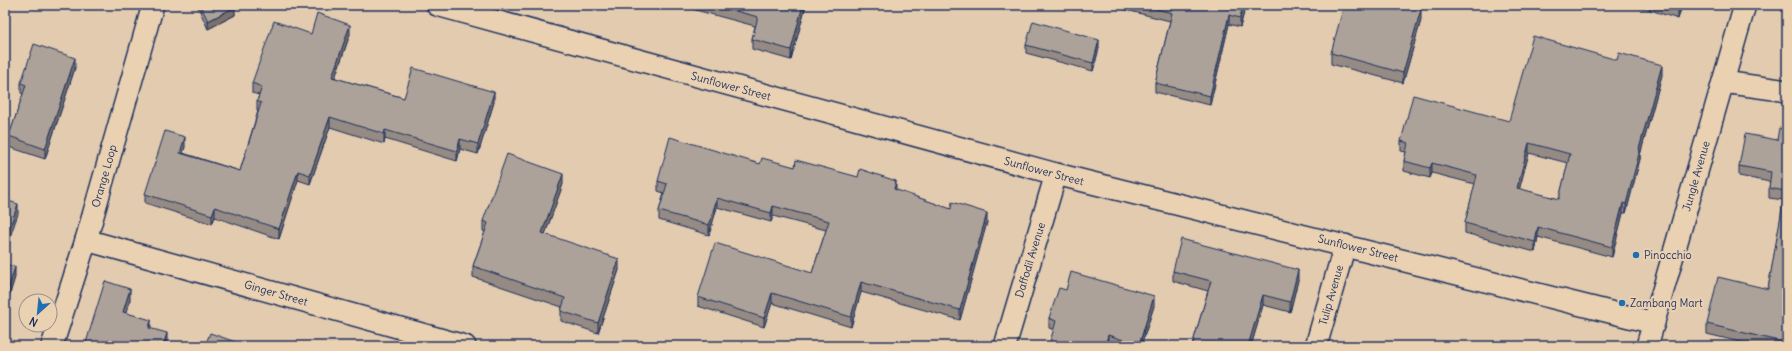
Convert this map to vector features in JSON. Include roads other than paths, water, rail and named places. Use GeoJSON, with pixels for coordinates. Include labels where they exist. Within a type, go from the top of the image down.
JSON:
{"type":"FeatureCollection","features":[{"type":"Feature","properties":{"kind":"street","name":"Orange Loop"},"geometry":{"type":"LineString","coordinates":[[52,346],[86,240],[152,5]]}},
{"type":"Feature","properties":{"kind":"street","name":"Sunflower Street"},"geometry":{"type":"LineString","coordinates":[[437,5],[460,8],[1056,174],[1654,322]]}},
{"type":"Feature","properties":{"kind":"street","name":"Jungle Avenue"},"geometry":{"type":"LineString","coordinates":[[1647,346],[1745,5]]}},
{"type":"Feature","properties":{"kind":"street"},"geometry":{"type":"LineString","coordinates":[[1723,82],[1787,91]]}},
{"type":"Feature","properties":{"kind":"street","name":"Daffodil Avenue"},"geometry":{"type":"LineString","coordinates":[[1005,346],[1056,174]]}},
{"type":"Feature","properties":{"kind":"street","name":"Ginger Street"},"geometry":{"type":"LineString","coordinates":[[86,240],[465,346]]}},
{"type":"Feature","properties":{"kind":"street","name":"Tulip Avenue"},"geometry":{"type":"LineString","coordinates":[[1316,346],[1345,245]]}},
{"type":"Feature","properties":{"kind":"place","name":"Pinocchio"},"geometry":{"type":"Point","coordinates":[1636,255]}},
{"type":"Feature","properties":{"kind":"place","name":"Zambang Mart"},"geometry":{"type":"Point","coordinates":[1622,303]}}]}
